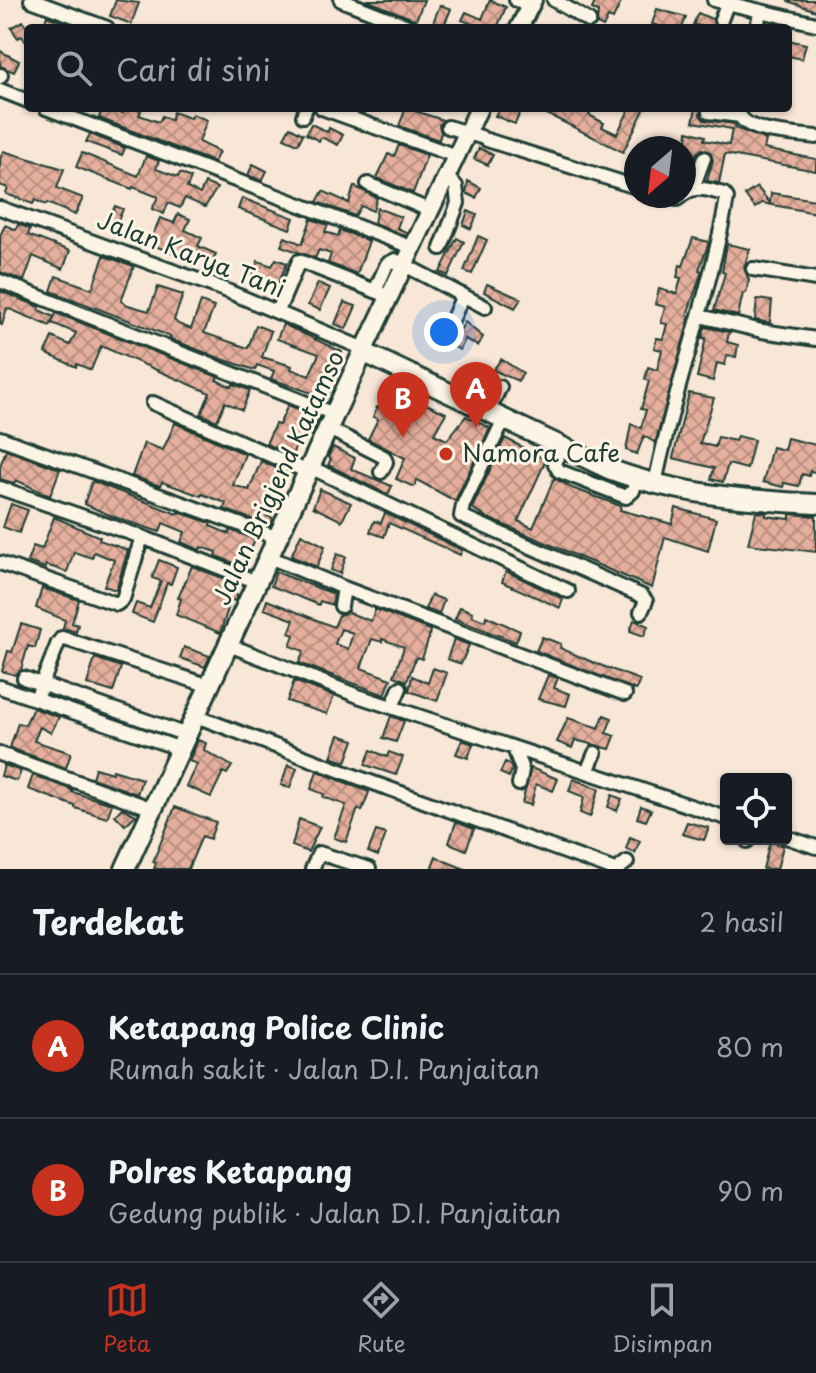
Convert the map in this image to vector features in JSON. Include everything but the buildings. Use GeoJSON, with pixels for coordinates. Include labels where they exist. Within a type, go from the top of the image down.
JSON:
{"type":"FeatureCollection","features":[{"type":"Feature","properties":{"kind":"highway","name":"Jalan Brigjend Katamso"},"geometry":{"type":"LineString","coordinates":[[126,869],[363,350]]}},
{"type":"Feature","properties":{"kind":"highway"},"geometry":{"type":"LineString","coordinates":[[363,350],[636,480],[720,496],[816,504]]}},
{"type":"Feature","properties":{"kind":"main road"},"geometry":{"type":"LineString","coordinates":[[520,24],[526,2]]}},
{"type":"Feature","properties":{"kind":"main road","name":"Jalan Brigjend Katamso"},"geometry":{"type":"LineString","coordinates":[[363,350],[381,294],[403,264],[456,156],[478,137],[479,112]]}},
{"type":"Feature","properties":{"kind":"street"},"geometry":{"type":"LineString","coordinates":[[31,0],[94,24]]}},
{"type":"Feature","properties":{"kind":"street"},"geometry":{"type":"LineString","coordinates":[[341,0],[403,24]]}},
{"type":"Feature","properties":{"kind":"street"},"geometry":{"type":"LineString","coordinates":[[554,0],[577,6],[589,21]]}},
{"type":"Feature","properties":{"kind":"street"},"geometry":{"type":"LineString","coordinates":[[721,20],[720,2],[816,24]]}},
{"type":"Feature","properties":{"kind":"street"},"geometry":{"type":"LineString","coordinates":[[758,24],[760,12]]}},
{"type":"Feature","properties":{"kind":"street"},"geometry":{"type":"LineString","coordinates":[[0,90],[24,99]]}},
{"type":"Feature","properties":{"kind":"street"},"geometry":{"type":"LineString","coordinates":[[57,112],[411,247]]}},
{"type":"Feature","properties":{"kind":"street"},"geometry":{"type":"LineString","coordinates":[[333,112],[456,156]]}},
{"type":"Feature","properties":{"kind":"street"},"geometry":{"type":"LineString","coordinates":[[709,112],[740,112],[742,121],[751,127],[816,137]]}},
{"type":"Feature","properties":{"kind":"street"},"geometry":{"type":"LineString","coordinates":[[448,127],[624,183]]}},
{"type":"Feature","properties":{"kind":"street"},"geometry":{"type":"LineString","coordinates":[[696,174],[704,158]]}},
{"type":"Feature","properties":{"kind":"street"},"geometry":{"type":"LineString","coordinates":[[441,248],[458,203],[456,186],[446,176]]}},
{"type":"Feature","properties":{"kind":"street"},"geometry":{"type":"LineString","coordinates":[[368,184],[429,210]]}},
{"type":"Feature","properties":{"kind":"street"},"geometry":{"type":"LineString","coordinates":[[655,484],[662,447],[700,316],[727,198],[724,194],[696,193]]}},
{"type":"Feature","properties":{"kind":"street","name":"Jalan Karya Tani"},"geometry":{"type":"LineString","coordinates":[[0,208],[68,227],[278,311],[363,350]]}},
{"type":"Feature","properties":{"kind":"street"},"geometry":{"type":"LineString","coordinates":[[278,311],[299,261],[381,294]]}},
{"type":"Feature","properties":{"kind":"street"},"geometry":{"type":"LineString","coordinates":[[403,264],[485,307]]}},
{"type":"Feature","properties":{"kind":"street"},"geometry":{"type":"LineString","coordinates":[[753,269],[816,279]]}},
{"type":"Feature","properties":{"kind":"street"},"geometry":{"type":"LineString","coordinates":[[0,281],[331,421],[384,457],[386,462],[381,472]]}},
{"type":"Feature","properties":{"kind":"street"},"geometry":{"type":"LineString","coordinates":[[445,337],[463,295]]}},
{"type":"Feature","properties":{"kind":"street"},"geometry":{"type":"LineString","coordinates":[[700,316],[762,331],[816,339]]}},
{"type":"Feature","properties":{"kind":"street"},"geometry":{"type":"LineString","coordinates":[[500,387],[496,415],[461,516],[642,596],[646,601],[641,612]]}},
{"type":"Feature","properties":{"kind":"street"},"geometry":{"type":"LineString","coordinates":[[153,403],[309,469],[568,591]]}},
{"type":"Feature","properties":{"kind":"street"},"geometry":{"type":"LineString","coordinates":[[0,438],[278,538]]}},
{"type":"Feature","properties":{"kind":"street"},"geometry":{"type":"LineString","coordinates":[[0,488],[142,537],[257,582]]}},
{"type":"Feature","properties":{"kind":"street"},"geometry":{"type":"LineString","coordinates":[[0,563],[117,604],[123,599],[142,537]]}},
{"type":"Feature","properties":{"kind":"street"},"geometry":{"type":"LineString","coordinates":[[269,557],[625,694]]}},
{"type":"Feature","properties":{"kind":"street"},"geometry":{"type":"LineString","coordinates":[[341,606],[344,588]]}},
{"type":"Feature","properties":{"kind":"street"},"geometry":{"type":"LineString","coordinates":[[36,699],[62,638],[210,686]]}},
{"type":"Feature","properties":{"kind":"street"},"geometry":{"type":"LineString","coordinates":[[229,645],[358,696],[514,748],[562,758],[587,772],[720,816]]}},
{"type":"Feature","properties":{"kind":"street"},"geometry":{"type":"LineString","coordinates":[[24,678],[184,742]]}},
{"type":"Feature","properties":{"kind":"street"},"geometry":{"type":"LineString","coordinates":[[0,687],[184,742]]}},
{"type":"Feature","properties":{"kind":"street"},"geometry":{"type":"LineString","coordinates":[[392,707],[400,688]]}},
{"type":"Feature","properties":{"kind":"street"},"geometry":{"type":"LineString","coordinates":[[196,716],[365,780],[619,867]]}},
{"type":"Feature","properties":{"kind":"street"},"geometry":{"type":"LineString","coordinates":[[514,748],[522,770],[519,784]]}},
{"type":"Feature","properties":{"kind":"street"},"geometry":{"type":"LineString","coordinates":[[587,772],[595,753]]}},
{"type":"Feature","properties":{"kind":"street"},"geometry":{"type":"LineString","coordinates":[[0,754],[153,809]]}},
{"type":"Feature","properties":{"kind":"street"},"geometry":{"type":"LineString","coordinates":[[792,839],[816,847]]}},
{"type":"Feature","properties":{"kind":"street"},"geometry":{"type":"LineString","coordinates":[[312,869],[319,853],[369,869]]}},
{"type":"Feature","properties":{"kind":"place","name":"Ketapang Police Clinic"},"geometry":{"type":"Point","coordinates":[476,428]}},
{"type":"Feature","properties":{"kind":"place","name":"Polres Ketapang"},"geometry":{"type":"Point","coordinates":[403,438]}},
{"type":"Feature","properties":{"kind":"place","name":"Namora Cafe"},"geometry":{"type":"Point","coordinates":[446,454]}}]}
